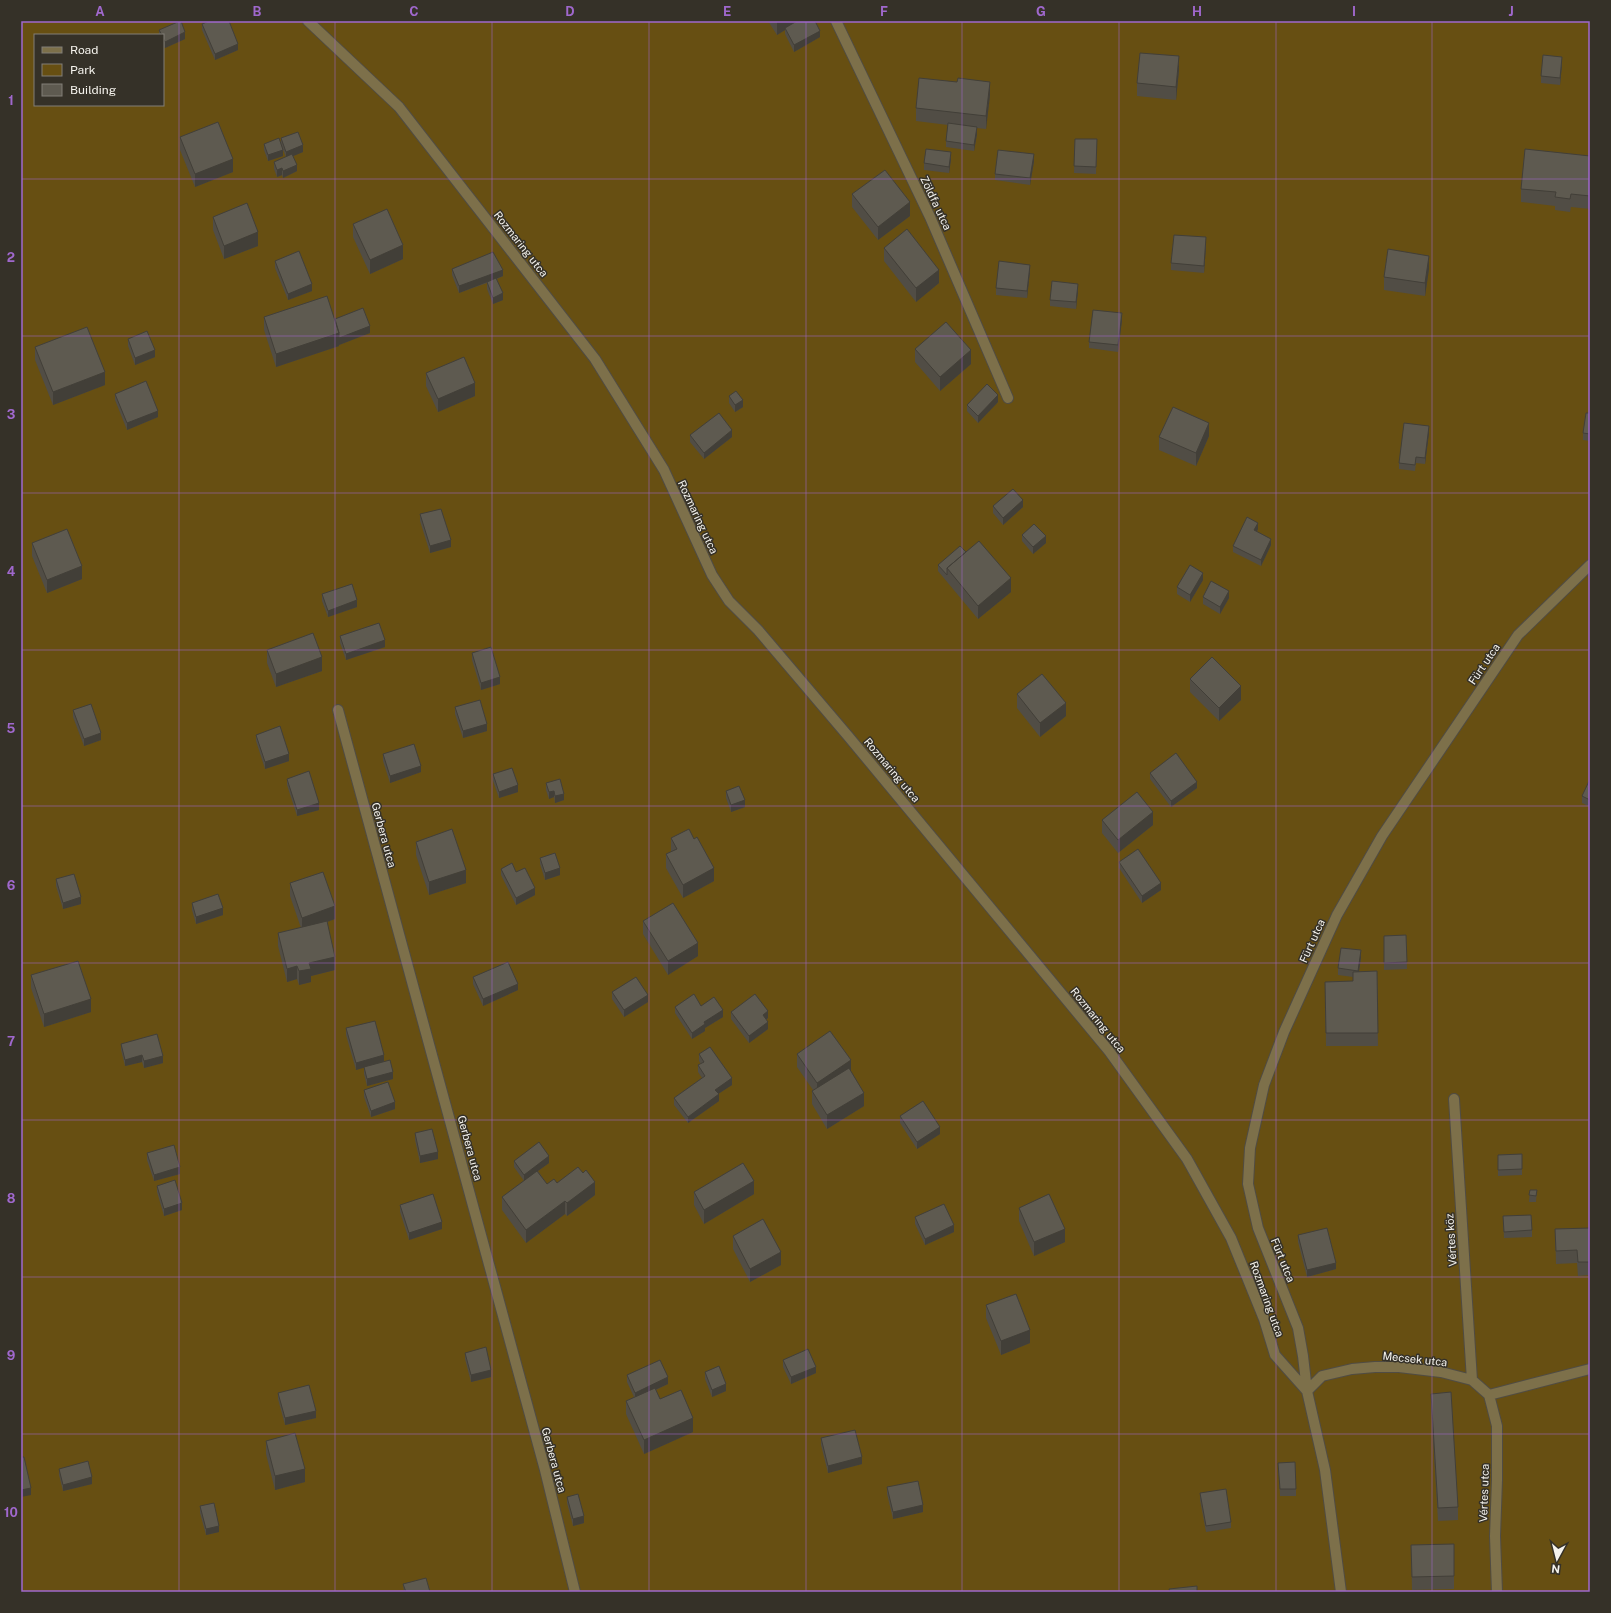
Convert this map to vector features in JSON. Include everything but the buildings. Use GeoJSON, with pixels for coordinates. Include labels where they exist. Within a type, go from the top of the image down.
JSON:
{"type":"FeatureCollection","features":[{"type":"Feature","properties":{"kind":"street","name":"Rozmaring utca"},"geometry":{"type":"LineString","coordinates":[[308,21],[399,107],[595,359],[664,470],[712,575],[729,601],[758,630],[848,736],[1109,1051],[1187,1159],[1231,1238],[1264,1319],[1275,1355],[1307,1390]]}},
{"type":"Feature","properties":{"kind":"street","name":"Zöldfa utca"},"geometry":{"type":"LineString","coordinates":[[836,21],[930,217],[1008,398]]}},
{"type":"Feature","properties":{"kind":"street","name":"Fürt utca"},"geometry":{"type":"LineString","coordinates":[[1307,1390],[1298,1328],[1258,1228],[1248,1184],[1250,1148],[1264,1084],[1284,1032],[1337,915],[1382,836],[1518,635],[1590,564]]}},
{"type":"Feature","properties":{"kind":"street","name":"Gerbera utca"},"geometry":{"type":"LineString","coordinates":[[338,710],[545,1470],[575,1592]]}},
{"type":"Feature","properties":{"kind":"street","name":"Vértes köz"},"geometry":{"type":"LineString","coordinates":[[1454,1099],[1472,1380]]}},
{"type":"Feature","properties":{"kind":"street","name":"Mecsek utca"},"geometry":{"type":"LineString","coordinates":[[1307,1390],[1322,1376],[1352,1369],[1375,1366],[1441,1372],[1472,1380],[1489,1395]]}},
{"type":"Feature","properties":{"kind":"street"},"geometry":{"type":"LineString","coordinates":[[1489,1395],[1590,1369]]}},
{"type":"Feature","properties":{"kind":"street"},"geometry":{"type":"LineString","coordinates":[[1307,1390],[1324,1470],[1341,1592]]}},
{"type":"Feature","properties":{"kind":"street","name":"Vértes utca"},"geometry":{"type":"LineString","coordinates":[[1489,1395],[1497,1426],[1497,1480],[1494,1536],[1497,1592]]}},
{"type":"Feature","properties":{"kind":"green space"},"geometry":{"type":"Polygon","coordinates":[[[21,21],[1590,21],[1590,1592],[21,1592],[21,21]]]}}]}
